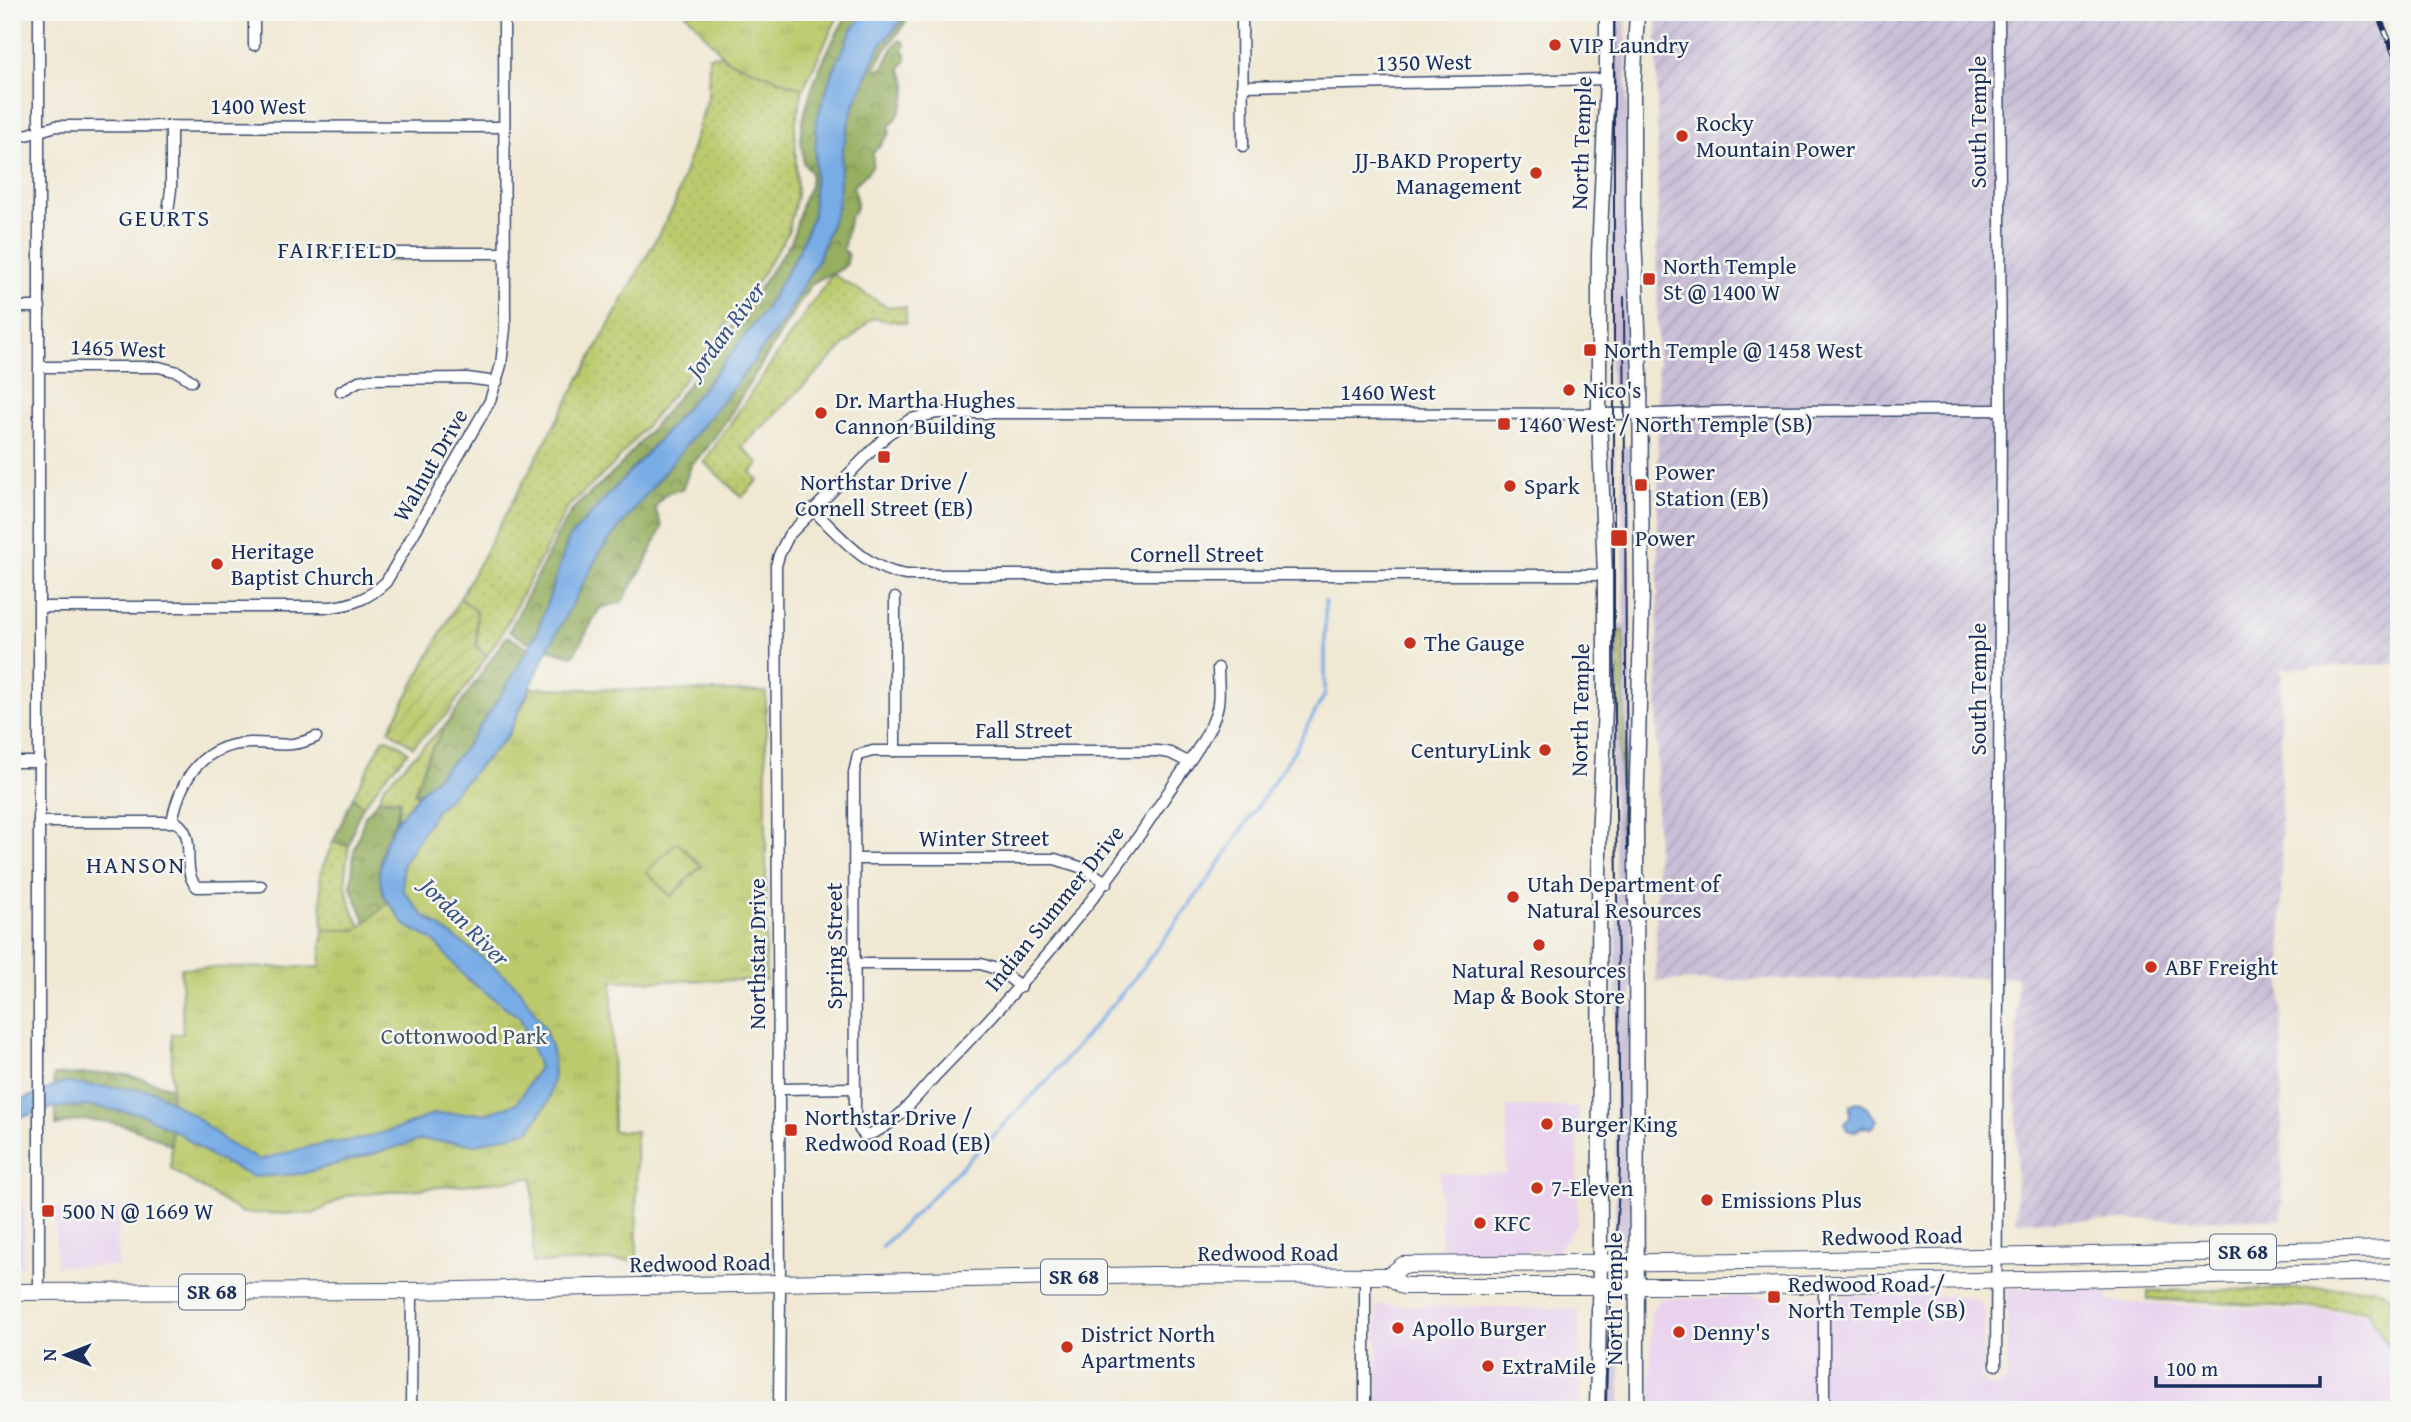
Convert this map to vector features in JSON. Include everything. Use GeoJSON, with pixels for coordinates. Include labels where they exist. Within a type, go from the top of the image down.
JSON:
{"type":"FeatureCollection","features":[{"type":"Feature","properties":{"kind":"main road","name":"North Temple"},"geometry":{"type":"LineString","coordinates":[[1597,1410],[1600,1263],[1599,839],[1605,706],[1605,575],[1599,414],[1600,254],[1607,12]]}},
{"type":"Feature","properties":{"kind":"main road","name":"North Temple"},"geometry":{"type":"LineString","coordinates":[[1637,12],[1633,93],[1633,213],[1641,414],[1642,591],[1636,804],[1637,1410]]}},
{"type":"Feature","properties":{"kind":"main road","name":"Redwood Road"},"geometry":{"type":"LineString","coordinates":[[1389,1276],[1404,1265],[2399,1249]]}},
{"type":"Feature","properties":{"kind":"main road","name":"Redwood Road"},"geometry":{"type":"LineString","coordinates":[[12,1292],[412,1291],[1161,1275],[1389,1276],[1403,1286],[1636,1286],[2399,1272]]}},
{"type":"Feature","properties":{"kind":"street"},"geometry":{"type":"LineString","coordinates":[[39,12],[39,1292]]}},
{"type":"Feature","properties":{"kind":"street"},"geometry":{"type":"LineString","coordinates":[[254,12],[254,45]]}},
{"type":"Feature","properties":{"kind":"street","name":"Walnut Drive"},"geometry":{"type":"LineString","coordinates":[[40,607],[330,607],[355,603],[386,582],[481,418],[497,383],[505,338],[504,12]]}},
{"type":"Feature","properties":{"kind":"street"},"geometry":{"type":"LineString","coordinates":[[1242,12],[1243,146]]}},
{"type":"Feature","properties":{"kind":"street","name":"South Temple"},"geometry":{"type":"LineString","coordinates":[[1996,1366],[2001,410],[1999,12]]}},
{"type":"Feature","properties":{"kind":"street","name":"1350 West"},"geometry":{"type":"LineString","coordinates":[[1242,86],[1607,79]]}},
{"type":"Feature","properties":{"kind":"street","name":"1400 West"},"geometry":{"type":"LineString","coordinates":[[12,135],[26,135],[57,126],[504,127]]}},
{"type":"Feature","properties":{"kind":"street"},"geometry":{"type":"LineString","coordinates":[[167,220],[171,189],[171,127]]}},
{"type":"Feature","properties":{"kind":"street"},"geometry":{"type":"LineString","coordinates":[[325,253],[505,253]]}},
{"type":"Feature","properties":{"kind":"street"},"geometry":{"type":"LineString","coordinates":[[12,307],[40,307]]}},
{"type":"Feature","properties":{"kind":"street","name":"1465 West"},"geometry":{"type":"LineString","coordinates":[[40,367],[159,367],[178,372],[192,381]]}},
{"type":"Feature","properties":{"kind":"street"},"geometry":{"type":"LineString","coordinates":[[341,390],[359,380],[370,379],[467,378],[497,383]]}},
{"type":"Feature","properties":{"kind":"street","name":"1460 West"},"geometry":{"type":"LineString","coordinates":[[812,509],[888,434],[923,414],[1641,414],[2001,410]]}},
{"type":"Feature","properties":{"kind":"street","name":"Cornell Street"},"geometry":{"type":"LineString","coordinates":[[812,509],[869,562],[880,569],[906,575],[1605,575]]}},
{"type":"Feature","properties":{"kind":"street","name":"Northstar Drive"},"geometry":{"type":"LineString","coordinates":[[779,1410],[776,577],[783,544],[812,509]]}},
{"type":"Feature","properties":{"kind":"street"},"geometry":{"type":"LineString","coordinates":[[895,598],[895,751]]}},
{"type":"Feature","properties":{"kind":"street","name":"Indian Summer Drive"},"geometry":{"type":"LineString","coordinates":[[864,1135],[885,1128],[1021,987],[1107,883],[1188,762],[1216,713],[1218,668]]}},
{"type":"Feature","properties":{"kind":"street"},"geometry":{"type":"LineString","coordinates":[[172,821],[182,785],[190,773],[211,754],[236,745],[259,743],[286,746],[304,743],[316,737]]}},
{"type":"Feature","properties":{"kind":"street","name":"Fall Street"},"geometry":{"type":"LineString","coordinates":[[858,755],[873,751],[1157,751],[1170,753],[1188,762]]}},
{"type":"Feature","properties":{"kind":"street","name":"Spring Street"},"geometry":{"type":"LineString","coordinates":[[858,755],[855,773],[855,1088],[857,1123],[864,1135]]}},
{"type":"Feature","properties":{"kind":"street"},"geometry":{"type":"LineString","coordinates":[[12,762],[40,762]]}},
{"type":"Feature","properties":{"kind":"street"},"geometry":{"type":"LineString","coordinates":[[40,822],[172,821],[180,824],[186,833],[189,875],[197,887],[261,886]]}},
{"type":"Feature","properties":{"kind":"street","name":"Winter Street"},"geometry":{"type":"LineString","coordinates":[[855,859],[1055,859],[1086,869],[1107,883]]}},
{"type":"Feature","properties":{"kind":"street"},"geometry":{"type":"LineString","coordinates":[[855,964],[981,964],[999,970],[1021,987]]}},
{"type":"Feature","properties":{"kind":"street"},"geometry":{"type":"LineString","coordinates":[[779,1088],[855,1088]]}},
{"type":"Feature","properties":{"kind":"street"},"geometry":{"type":"LineString","coordinates":[[1364,1410],[1365,1276]]}},
{"type":"Feature","properties":{"kind":"street"},"geometry":{"type":"LineString","coordinates":[[1824,1284],[1824,1410]]}},
{"type":"Feature","properties":{"kind":"street"},"geometry":{"type":"LineString","coordinates":[[411,1410],[412,1291]]}},
{"type":"Feature","properties":{"kind":"shaded area"},"geometry":{"type":"Polygon","coordinates":[[[1613,12],[1626,12],[1630,389],[1610,389],[1613,12]]]}},
{"type":"Feature","properties":{"kind":"shaded area"},"geometry":{"type":"Polygon","coordinates":[[[1657,12],[2369,12],[2399,81],[2399,595],[2394,664],[2281,669],[2282,1219],[2016,1221],[2017,977],[1656,981],[1657,12]]]}},
{"type":"Feature","properties":{"kind":"shaded area"},"geometry":{"type":"Polygon","coordinates":[[[1630,447],[1632,1186],[1629,1240],[1615,1236],[1616,880],[1612,758],[1611,448],[1630,447]],[[1622,448],[1615,449],[1617,625],[1624,624],[1622,448]],[[1623,631],[1618,710],[1621,840],[1624,840],[1623,631]]]}},
{"type":"Feature","properties":{"kind":"shaded area"},"geometry":{"type":"Polygon","coordinates":[[[1507,1107],[1578,1107],[1577,1223],[1557,1251],[1441,1251],[1440,1173],[1506,1174],[1507,1107]]]}},
{"type":"Feature","properties":{"kind":"shaded area"},"geometry":{"type":"Polygon","coordinates":[[[12,1202],[25,1202],[23,1266],[12,1266],[12,1202]]]}},
{"type":"Feature","properties":{"kind":"shaded area"},"geometry":{"type":"Polygon","coordinates":[[[55,1206],[118,1207],[118,1266],[56,1266],[55,1206]]]}},
{"type":"Feature","properties":{"kind":"shaded area"},"geometry":{"type":"Polygon","coordinates":[[[2108,1288],[2108,1302],[2372,1314],[2399,1369],[2399,1410],[1651,1410],[1651,1312],[1662,1299],[1850,1295],[1972,1297],[1981,1303],[1985,1313],[1981,1378],[1992,1389],[2007,1381],[2007,1295],[2009,1290],[2108,1288]]]}},
{"type":"Feature","properties":{"kind":"shaded area"},"geometry":{"type":"Polygon","coordinates":[[[1377,1305],[1579,1309],[1580,1410],[1377,1410],[1377,1305]]]}},
{"type":"Feature","properties":{"kind":"shaded area"},"geometry":{"type":"Polygon","coordinates":[[[1607,1308],[1620,1311],[1620,1410],[1604,1410],[1607,1308]]]}},
{"type":"Feature","properties":{"kind":"green space"},"geometry":{"type":"Polygon","coordinates":[[[685,12],[840,12],[803,89],[727,60],[685,12]]]}},
{"type":"Feature","properties":{"kind":"green space"},"geometry":{"type":"Polygon","coordinates":[[[849,12],[865,12],[852,30],[831,76],[816,172],[813,215],[798,253],[764,311],[723,364],[665,433],[570,537],[536,636],[529,642],[509,631],[573,509],[618,468],[682,392],[744,311],[792,240],[803,200],[810,186],[811,173],[803,162],[801,138],[807,103],[826,55],[849,12]]]}},
{"type":"Feature","properties":{"kind":"green space"},"geometry":{"type":"Polygon","coordinates":[[[909,12],[913,12],[875,69],[882,69],[895,44],[901,40],[905,44],[903,51],[906,53],[906,60],[900,69],[907,89],[902,107],[889,126],[890,133],[873,153],[873,165],[853,186],[856,207],[850,216],[843,250],[848,254],[847,264],[810,286],[728,418],[692,464],[682,490],[673,491],[663,497],[655,508],[662,527],[644,566],[622,602],[600,608],[573,656],[548,649],[601,550],[748,369],[783,321],[818,260],[838,205],[842,152],[852,110],[880,46],[909,12]]]}},
{"type":"Feature","properties":{"kind":"green space"},"geometry":{"type":"Polygon","coordinates":[[[723,55],[727,60],[803,89],[795,125],[797,195],[788,233],[751,292],[672,395],[614,464],[567,508],[503,631],[487,656],[477,648],[476,611],[460,598],[674,206],[708,97],[709,56],[723,55]]]}},
{"type":"Feature","properties":{"kind":"green space"},"geometry":{"type":"Polygon","coordinates":[[[832,274],[887,307],[906,307],[906,323],[872,318],[742,447],[759,464],[751,472],[758,480],[742,497],[704,462],[832,274]]]}},
{"type":"Feature","properties":{"kind":"green space"},"geometry":{"type":"Polygon","coordinates":[[[460,598],[476,611],[477,648],[487,656],[449,712],[413,747],[389,730],[460,598]]]}},
{"type":"Feature","properties":{"kind":"green space"},"geometry":{"type":"Polygon","coordinates":[[[1618,631],[1624,631],[1624,840],[1621,840],[1618,631]]]}},
{"type":"Feature","properties":{"kind":"green space"},"geometry":{"type":"Polygon","coordinates":[[[507,636],[529,648],[500,698],[461,753],[421,792],[414,793],[429,754],[507,636]]]}},
{"type":"Feature","properties":{"kind":"green space","name":"Cottonwood Park"},"geometry":{"type":"Polygon","coordinates":[[[531,688],[766,692],[766,980],[612,981],[613,1131],[636,1131],[637,1260],[533,1263],[533,1178],[346,1196],[313,1214],[242,1213],[171,1169],[172,1034],[183,1034],[181,968],[320,967],[323,930],[357,930],[403,890],[402,866],[416,840],[435,811],[506,739],[531,688]]]}},
{"type":"Feature","properties":{"kind":"green space"},"geometry":{"type":"Polygon","coordinates":[[[448,722],[429,754],[415,793],[421,792],[397,820],[400,800],[379,799],[384,786],[448,722]]]}},
{"type":"Feature","properties":{"kind":"green space"},"geometry":{"type":"Polygon","coordinates":[[[384,738],[397,743],[408,752],[363,806],[353,797],[384,738]]]}},
{"type":"Feature","properties":{"kind":"green space"},"geometry":{"type":"Polygon","coordinates":[[[353,797],[363,806],[349,846],[333,842],[353,797]]]}},
{"type":"Feature","properties":{"kind":"green space"},"geometry":{"type":"Polygon","coordinates":[[[379,799],[400,800],[382,854],[380,876],[391,905],[405,925],[372,936],[351,888],[354,851],[365,816],[379,799]]]}},
{"type":"Feature","properties":{"kind":"green space"},"geometry":{"type":"Polygon","coordinates":[[[333,842],[349,846],[346,888],[361,927],[357,931],[323,930],[320,874],[333,842]]]}},
{"type":"Feature","properties":{"kind":"green space"},"geometry":{"type":"Polygon","coordinates":[[[677,842],[701,866],[671,896],[646,872],[677,842]]]}},
{"type":"Feature","properties":{"kind":"green space"},"geometry":{"type":"Polygon","coordinates":[[[114,1073],[191,1092],[196,1117],[53,1087],[54,1075],[114,1073]]]}},
{"type":"Feature","properties":{"kind":"green space"},"geometry":{"type":"Polygon","coordinates":[[[90,1106],[142,1114],[180,1134],[220,1174],[155,1137],[120,1124],[83,1120],[56,1126],[56,1107],[90,1106]]]}},
{"type":"Feature","properties":{"kind":"green space"},"geometry":{"type":"Polygon","coordinates":[[[2380,1289],[2399,1307],[2399,1369],[2368,1311],[2148,1299],[2148,1291],[2380,1289]]]}},
{"type":"Feature","properties":{"kind":"water"},"geometry":{"type":"Polygon","coordinates":[[[865,12],[909,12],[880,46],[852,110],[842,152],[838,205],[818,260],[783,321],[748,369],[601,550],[548,649],[507,737],[435,812],[402,866],[403,890],[423,915],[481,956],[519,988],[544,1027],[552,1050],[554,1075],[548,1102],[530,1130],[476,1144],[421,1140],[302,1174],[253,1177],[212,1157],[180,1134],[142,1114],[90,1106],[56,1107],[12,1120],[12,1101],[24,1099],[63,1083],[154,1091],[196,1117],[228,1143],[259,1160],[312,1146],[360,1139],[399,1128],[433,1114],[489,1113],[517,1103],[539,1067],[520,1018],[466,978],[434,941],[405,925],[384,896],[379,874],[384,844],[397,820],[461,753],[500,697],[536,636],[569,538],[665,433],[723,364],[764,311],[798,253],[813,215],[817,119],[831,76],[852,30],[865,12]]]}},
{"type":"Feature","properties":{"kind":"water"},"geometry":{"type":"Polygon","coordinates":[[[1862,1103],[1877,1120],[1871,1128],[1863,1127],[1854,1132],[1847,1130],[1845,1124],[1850,1117],[1850,1105],[1862,1103]]]}},
{"type":"Feature","properties":{"kind":"waterway"},"geometry":{"type":"LineString","coordinates":[[882,1247],[1048,1080],[1131,983],[1212,875],[1294,751],[1325,694],[1325,601]]}},
{"type":"Feature","properties":{"kind":"tram line"},"geometry":{"type":"LineString","coordinates":[[1606,1410],[1620,1160],[1614,627],[1614,12]]}},
{"type":"Feature","properties":{"kind":"tram line"},"geometry":{"type":"LineString","coordinates":[[1624,297],[1627,850]]}},
{"type":"Feature","properties":{"kind":"railway"},"geometry":{"type":"LineString","coordinates":[[2377,12],[2399,65]]}},
{"type":"Feature","properties":{"kind":"railway"},"geometry":{"type":"LineString","coordinates":[[2397,12],[2399,17]]}},
{"type":"Feature","properties":{"kind":"place","name":"VIP Laundry"},"geometry":{"type":"Point","coordinates":[1555,45]}},
{"type":"Feature","properties":{"kind":"place","name":"Rocky Mountain Power"},"geometry":{"type":"Point","coordinates":[1682,136]}},
{"type":"Feature","properties":{"kind":"place","name":"JJ-BAKD Property Management"},"geometry":{"type":"Point","coordinates":[1536,173]}},
{"type":"Feature","properties":{"kind":"place","name":"North Temple St @ 1400 W"},"geometry":{"type":"Point","coordinates":[1649,279]}},
{"type":"Feature","properties":{"kind":"place","name":"North Temple @ 1458 West"},"geometry":{"type":"Point","coordinates":[1590,350]}},
{"type":"Feature","properties":{"kind":"place","name":"Nico's"},"geometry":{"type":"Point","coordinates":[1569,390]}},
{"type":"Feature","properties":{"kind":"place","name":"Dr. Martha Hughes Cannon Building"},"geometry":{"type":"Point","coordinates":[821,413]}},
{"type":"Feature","properties":{"kind":"place","name":"1460 West / North Temple (SB)"},"geometry":{"type":"Point","coordinates":[1504,424]}},
{"type":"Feature","properties":{"kind":"place","name":"Northstar Drive / Cornell Street (EB)"},"geometry":{"type":"Point","coordinates":[884,457]}},
{"type":"Feature","properties":{"kind":"place","name":"Power Station (EB)"},"geometry":{"type":"Point","coordinates":[1641,485]}},
{"type":"Feature","properties":{"kind":"place","name":"Spark"},"geometry":{"type":"Point","coordinates":[1510,486]}},
{"type":"Feature","properties":{"kind":"place","name":"Power"},"geometry":{"type":"Point","coordinates":[1619,538]}},
{"type":"Feature","properties":{"kind":"place","name":"Heritage Baptist Church"},"geometry":{"type":"Point","coordinates":[217,564]}},
{"type":"Feature","properties":{"kind":"place","name":"The Gauge"},"geometry":{"type":"Point","coordinates":[1410,643]}},
{"type":"Feature","properties":{"kind":"place","name":"CenturyLink"},"geometry":{"type":"Point","coordinates":[1545,750]}},
{"type":"Feature","properties":{"kind":"place","name":"Utah Department of Natural Resources"},"geometry":{"type":"Point","coordinates":[1513,897]}},
{"type":"Feature","properties":{"kind":"place","name":"Natural Resources Map & Book Store"},"geometry":{"type":"Point","coordinates":[1539,945]}},
{"type":"Feature","properties":{"kind":"place","name":"ABF Freight"},"geometry":{"type":"Point","coordinates":[2151,967]}},
{"type":"Feature","properties":{"kind":"place","name":"Burger King"},"geometry":{"type":"Point","coordinates":[1547,1124]}},
{"type":"Feature","properties":{"kind":"place","name":"Northstar Drive / Redwood Road (EB)"},"geometry":{"type":"Point","coordinates":[791,1130]}},
{"type":"Feature","properties":{"kind":"place","name":"7-Eleven"},"geometry":{"type":"Point","coordinates":[1537,1188]}},
{"type":"Feature","properties":{"kind":"place","name":"Emissions Plus"},"geometry":{"type":"Point","coordinates":[1707,1200]}},
{"type":"Feature","properties":{"kind":"place","name":"500 N @ 1669 W"},"geometry":{"type":"Point","coordinates":[48,1211]}},
{"type":"Feature","properties":{"kind":"place","name":"KFC"},"geometry":{"type":"Point","coordinates":[1480,1223]}},
{"type":"Feature","properties":{"kind":"place","name":"Redwood Road / North Temple (SB)"},"geometry":{"type":"Point","coordinates":[1774,1297]}},
{"type":"Feature","properties":{"kind":"place","name":"Apollo Burger"},"geometry":{"type":"Point","coordinates":[1398,1328]}},
{"type":"Feature","properties":{"kind":"place","name":"Denny's"},"geometry":{"type":"Point","coordinates":[1679,1332]}},
{"type":"Feature","properties":{"kind":"place","name":"District North Apartments"},"geometry":{"type":"Point","coordinates":[1067,1347]}},
{"type":"Feature","properties":{"kind":"place","name":"ExtraMile"},"geometry":{"type":"Point","coordinates":[1488,1366]}},
{"type":"Feature","properties":{"kind":"district","name":"GEURTS"},"geometry":{"type":"Point","coordinates":[165,218]}},
{"type":"Feature","properties":{"kind":"district","name":"FAIRFIELD"},"geometry":{"type":"Point","coordinates":[338,250]}},
{"type":"Feature","properties":{"kind":"district","name":"HANSON"},"geometry":{"type":"Point","coordinates":[136,865]}},
{"type":"Feature","properties":{"kind":"water label","name":"Jordan River"},"geometry":{"type":"Point","coordinates":[726,330]}},
{"type":"Feature","properties":{"kind":"water label","name":"Jordan River"},"geometry":{"type":"Point","coordinates":[465,922]}}]}
